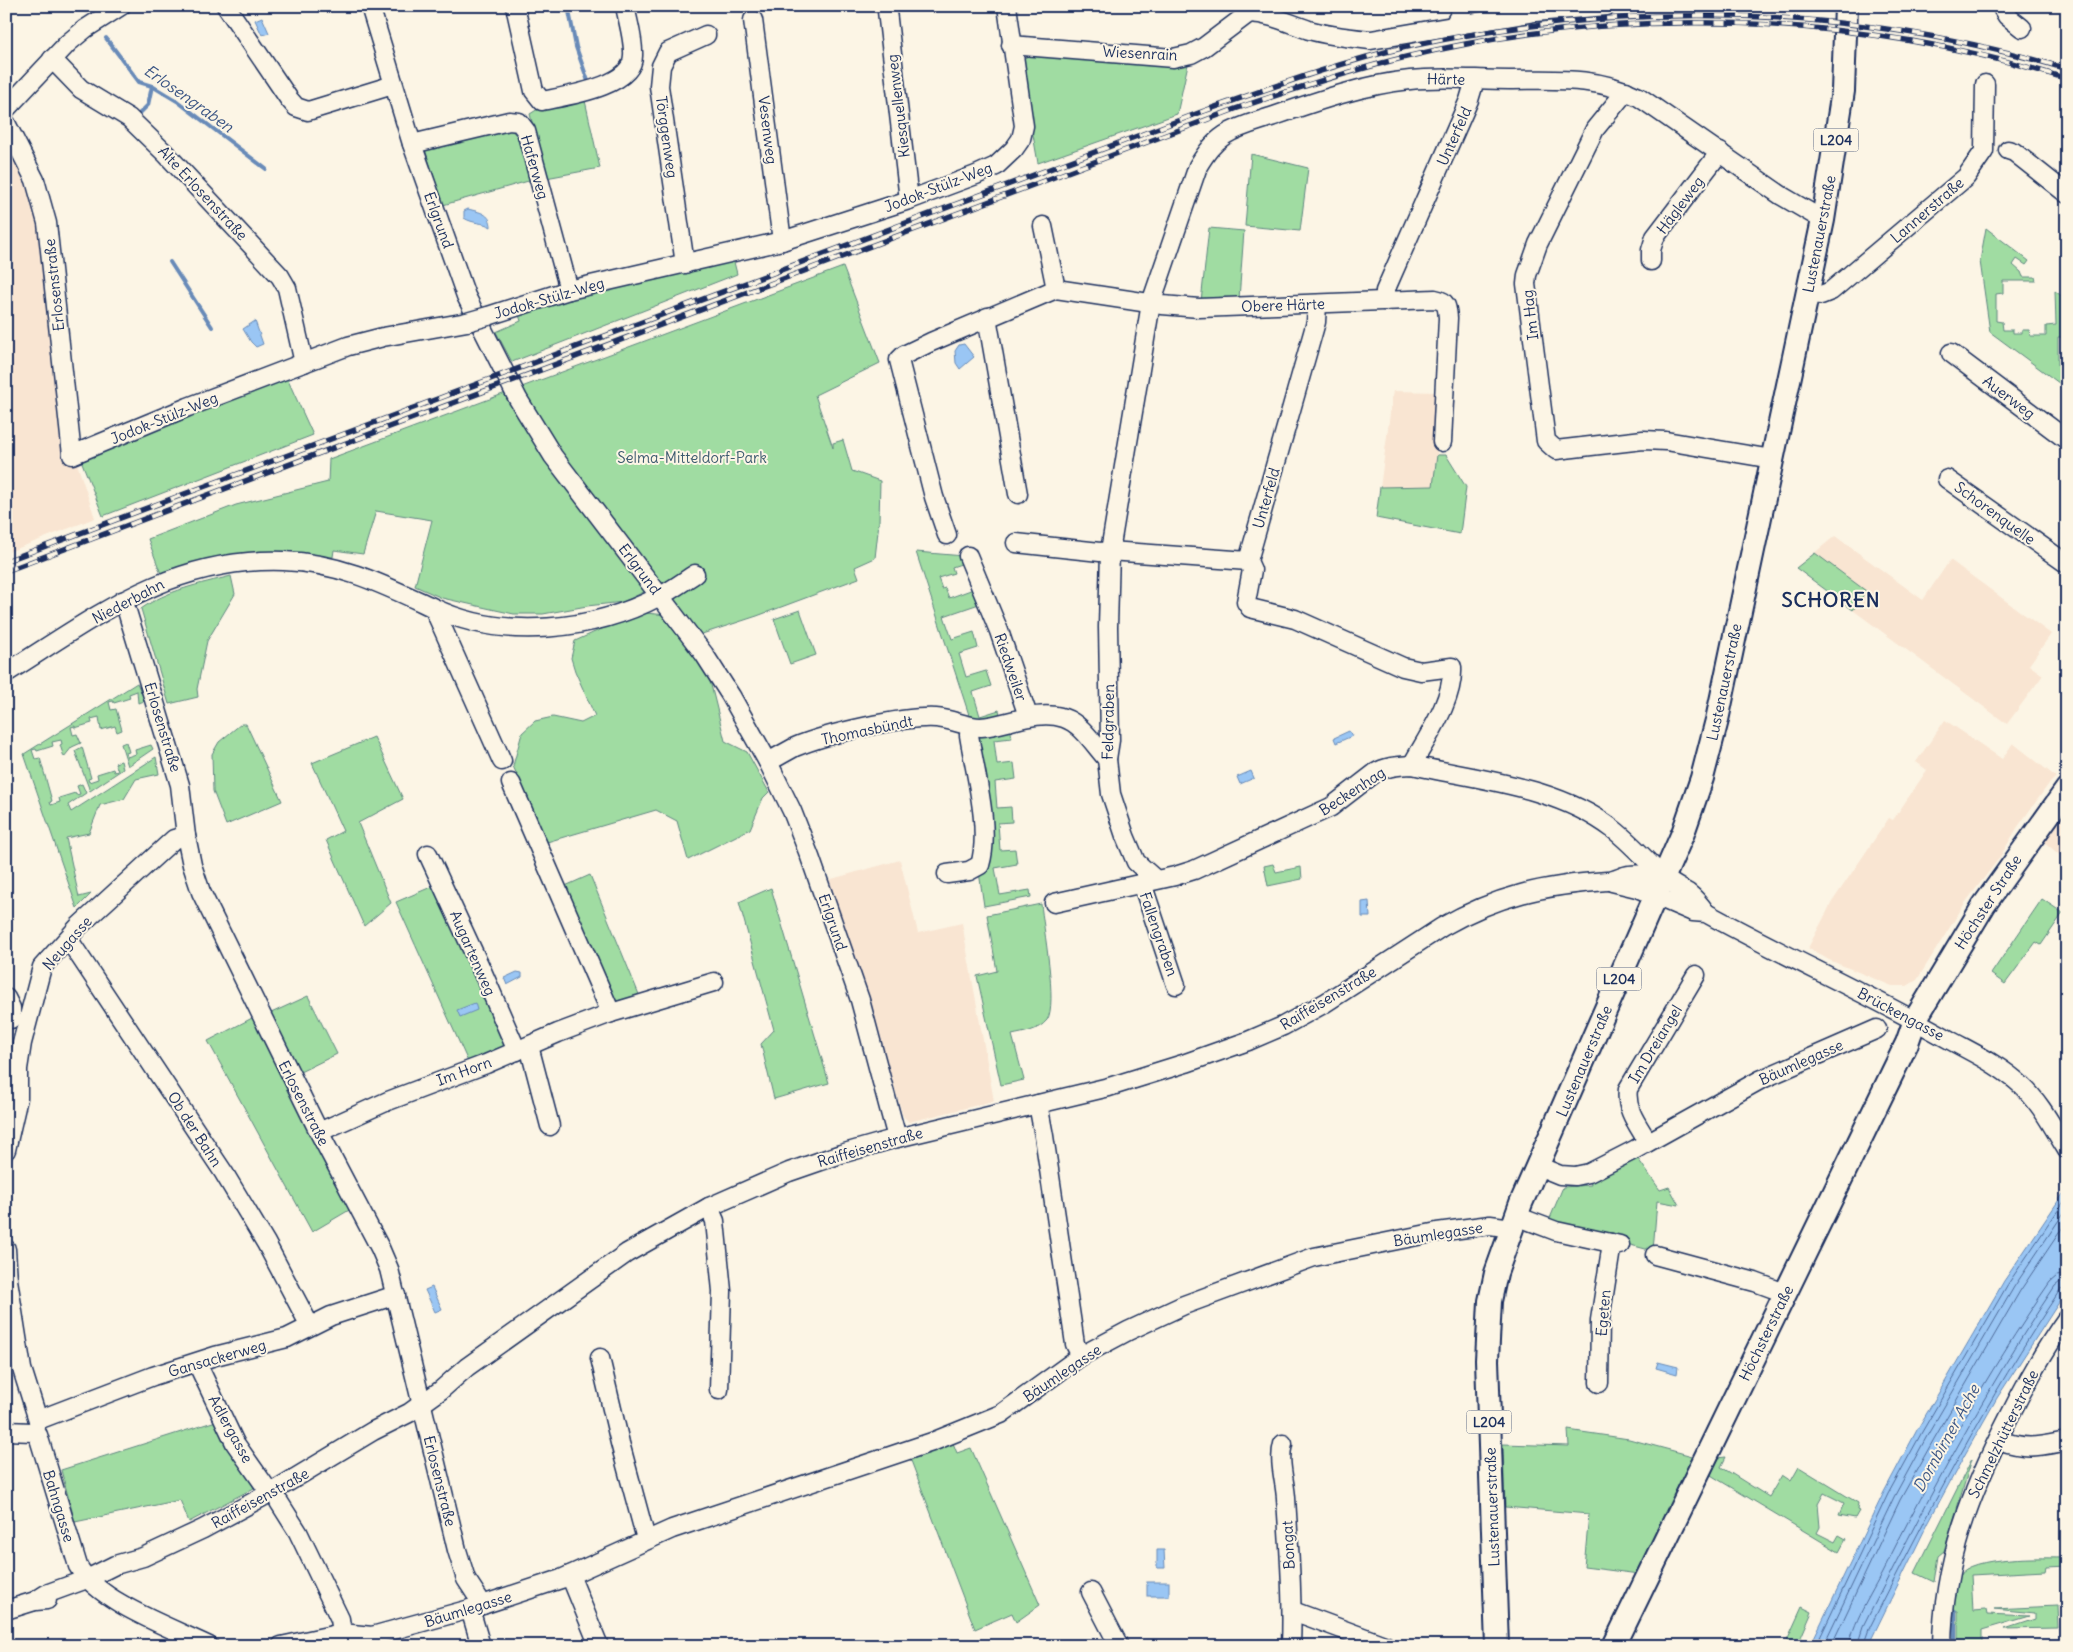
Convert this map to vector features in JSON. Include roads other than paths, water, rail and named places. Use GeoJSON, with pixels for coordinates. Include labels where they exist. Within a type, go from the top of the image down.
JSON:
{"type":"FeatureCollection","features":[{"type":"Feature","properties":{"kind":"main road","name":"Lustenauerstraße"},"geometry":{"type":"LineString","coordinates":[[1497,1646],[1488,1394],[1488,1323],[1490,1301],[1496,1273],[1514,1222],[1683,833],[1706,761],[1717,720],[1823,220],[1843,91],[1846,6]]}},
{"type":"Feature","properties":{"kind":"main road","name":"Höchster Straße"},"geometry":{"type":"LineString","coordinates":[[1915,1020],[1989,898],[2067,789]]}},
{"type":"Feature","properties":{"kind":"main road","name":"Höchsterstraße"},"geometry":{"type":"LineString","coordinates":[[1614,1646],[1907,1043],[1915,1020]]}},
{"type":"Feature","properties":{"kind":"street"},"geometry":{"type":"LineString","coordinates":[[6,109],[52,59],[85,29],[121,6]]}},
{"type":"Feature","properties":{"kind":"street"},"geometry":{"type":"LineString","coordinates":[[226,6],[288,99],[296,107],[308,111],[393,85]]}},
{"type":"Feature","properties":{"kind":"street","name":"Erlgrund"},"geometry":{"type":"LineString","coordinates":[[370,6],[412,144],[466,296],[518,400],[553,456],[709,662],[731,696],[768,762],[795,818],[860,1000],[898,1138]]}},
{"type":"Feature","properties":{"kind":"street"},"geometry":{"type":"LineString","coordinates":[[516,6],[534,91],[542,101],[589,91],[619,78],[630,69],[634,58],[625,6]]}},
{"type":"Feature","properties":{"kind":"street"},"geometry":{"type":"LineString","coordinates":[[1007,6],[1011,45]]}},
{"type":"Feature","properties":{"kind":"street"},"geometry":{"type":"LineString","coordinates":[[1452,28],[1464,6]]}},
{"type":"Feature","properties":{"kind":"street"},"geometry":{"type":"LineString","coordinates":[[1248,10],[1309,30],[1371,40],[1452,28],[1535,12],[1607,6]]}},
{"type":"Feature","properties":{"kind":"street"},"geometry":{"type":"LineString","coordinates":[[2002,6],[2007,16],[2022,28]]}},
{"type":"Feature","properties":{"kind":"street","name":"Wiesenrain"},"geometry":{"type":"LineString","coordinates":[[1011,45],[1173,58],[1191,54],[1204,47],[1248,10]]}},
{"type":"Feature","properties":{"kind":"street","name":"Kiesquellenweg"},"geometry":{"type":"LineString","coordinates":[[887,12],[909,200]]}},
{"type":"Feature","properties":{"kind":"street","name":"Vesenweg"},"geometry":{"type":"LineString","coordinates":[[753,20],[782,241]]}},
{"type":"Feature","properties":{"kind":"street","name":"Törggenweg"},"geometry":{"type":"LineString","coordinates":[[685,264],[659,86],[662,66],[668,52],[706,35]]}},
{"type":"Feature","properties":{"kind":"street","name":"Jodok-Stülz-Weg"},"geometry":{"type":"LineString","coordinates":[[72,455],[188,407],[348,346],[383,337],[467,322],[568,290],[782,241],[976,176],[996,166],[1014,150],[1021,139],[1024,126],[1011,45]]}},
{"type":"Feature","properties":{"kind":"street","name":"Alte Erlosenstraße"},"geometry":{"type":"LineString","coordinates":[[52,59],[81,89],[136,124],[168,155],[280,276],[286,288],[304,363]]}},
{"type":"Feature","properties":{"kind":"street","name":"Härte"},"geometry":{"type":"LineString","coordinates":[[1151,303],[1198,166],[1206,152],[1227,134],[1328,97],[1367,87],[1411,80],[1598,82],[1626,90],[1720,152],[1798,207],[1823,220]]}},
{"type":"Feature","properties":{"kind":"street","name":"Unterfeld"},"geometry":{"type":"LineString","coordinates":[[1385,301],[1385,291],[1470,100],[1475,80]]}},
{"type":"Feature","properties":{"kind":"street","name":"Lannerstraße"},"geometry":{"type":"LineString","coordinates":[[1808,294],[1821,296],[1831,291],[1966,177],[1984,151],[1985,84]]}},
{"type":"Feature","properties":{"kind":"street","name":"Im Hag"},"geometry":{"type":"LineString","coordinates":[[1626,90],[1588,142],[1538,244],[1527,275],[1526,284],[1544,434],[1548,445],[1556,450],[1643,440],[1666,441],[1772,459]]}},
{"type":"Feature","properties":{"kind":"street","name":"Haferweg"},"geometry":{"type":"LineString","coordinates":[[412,144],[509,121],[519,122],[526,131],[568,290]]}},
{"type":"Feature","properties":{"kind":"street","name":"Erlosenstraße"},"geometry":{"type":"LineString","coordinates":[[6,123],[35,180],[45,215],[72,455]]}},
{"type":"Feature","properties":{"kind":"street"},"geometry":{"type":"LineString","coordinates":[[2008,150],[2014,152],[2067,194]]}},
{"type":"Feature","properties":{"kind":"street","name":"Hägleweg"},"geometry":{"type":"LineString","coordinates":[[1651,261],[1651,250],[1655,237],[1720,152]]}},
{"type":"Feature","properties":{"kind":"street"},"geometry":{"type":"LineString","coordinates":[[947,535],[934,497],[899,360],[904,355],[987,317],[1056,289],[1043,226]]}},
{"type":"Feature","properties":{"kind":"street","name":"Obere Härte"},"geometry":{"type":"LineString","coordinates":[[1056,289],[1199,308],[1435,299],[1445,303],[1448,309],[1442,442]]}},
{"type":"Feature","properties":{"kind":"street","name":"Feldgraben"},"geometry":{"type":"LineString","coordinates":[[1148,881],[1136,862],[1125,836],[1111,794],[1107,759],[1110,740],[1108,627],[1110,551],[1151,303]]}},
{"type":"Feature","properties":{"kind":"street","name":"Unterfeld"},"geometry":{"type":"LineString","coordinates":[[1317,304],[1316,322],[1248,561],[1252,570],[1246,602],[1250,608],[1295,619],[1403,667],[1421,671],[1452,667],[1453,681],[1448,695],[1412,765]]}},
{"type":"Feature","properties":{"kind":"street"},"geometry":{"type":"LineString","coordinates":[[987,317],[1018,494]]}},
{"type":"Feature","properties":{"kind":"street","name":"Auerweg"},"geometry":{"type":"LineString","coordinates":[[1951,353],[2067,440]]}},
{"type":"Feature","properties":{"kind":"street","name":"Schorenquelle"},"geometry":{"type":"LineString","coordinates":[[1947,478],[2067,564]]}},
{"type":"Feature","properties":{"kind":"street"},"geometry":{"type":"LineString","coordinates":[[1016,543],[1100,552],[1110,551],[1248,561]]}},
{"type":"Feature","properties":{"kind":"street","name":"Riedweiler"},"geometry":{"type":"LineString","coordinates":[[968,556],[999,631],[1028,716],[1062,717],[1076,723],[1107,759]]}},
{"type":"Feature","properties":{"kind":"street","name":"Niederbahn"},"geometry":{"type":"LineString","coordinates":[[6,673],[122,601],[153,585],[202,569],[229,564],[283,561],[325,566],[362,576],[393,588],[434,609],[490,624],[515,627],[545,627],[587,623],[660,596],[695,574]]}},
{"type":"Feature","properties":{"kind":"street","name":"Erlosenstraße"},"geometry":{"type":"LineString","coordinates":[[122,601],[127,611],[175,764],[180,785],[186,836],[192,865],[201,892],[318,1132],[380,1248],[389,1269],[457,1550],[476,1607],[481,1646]]}},
{"type":"Feature","properties":{"kind":"street"},"geometry":{"type":"LineString","coordinates":[[434,609],[502,761]]}},
{"type":"Feature","properties":{"kind":"street","name":"Thomasbündt"},"geometry":{"type":"LineString","coordinates":[[768,762],[796,747],[847,731],[889,723],[918,718],[938,718],[982,727],[1028,716]]}},
{"type":"Feature","properties":{"kind":"street"},"geometry":{"type":"LineString","coordinates":[[947,874],[970,871],[980,865],[983,853],[985,834],[969,735],[970,726]]}},
{"type":"Feature","properties":{"kind":"street","name":"Beckenhag"},"geometry":{"type":"LineString","coordinates":[[1054,903],[1194,870],[1331,808],[1382,769],[1397,765],[1412,765],[1519,788],[1551,797],[1582,810],[1613,829],[1654,866],[1660,886]]}},
{"type":"Feature","properties":{"kind":"street"},"geometry":{"type":"LineString","coordinates":[[511,783],[611,1013]]}},
{"type":"Feature","properties":{"kind":"street","name":"Neugasse"},"geometry":{"type":"LineString","coordinates":[[6,1150],[18,1098],[18,1068],[22,1043],[42,967],[69,940],[79,926],[174,839],[186,836]]}},
{"type":"Feature","properties":{"kind":"street","name":"Augartenweg"},"geometry":{"type":"LineString","coordinates":[[428,854],[483,973],[523,1049],[550,1126]]}},
{"type":"Feature","properties":{"kind":"street","name":"Raiffeisenstraße"},"geometry":{"type":"LineString","coordinates":[[6,1610],[35,1601],[65,1585],[89,1580],[121,1563],[143,1557],[275,1498],[373,1431],[405,1401],[420,1398],[435,1380],[467,1367],[628,1253],[709,1207],[803,1166],[898,1138],[1109,1087],[1186,1063],[1266,1034],[1318,1007],[1442,927],[1488,904],[1546,888],[1610,881],[1628,875],[1642,874],[1660,886]]}},
{"type":"Feature","properties":{"kind":"street","name":"Fallengraben"},"geometry":{"type":"LineString","coordinates":[[1148,881],[1176,984]]}},
{"type":"Feature","properties":{"kind":"street","name":"Brückengasse"},"geometry":{"type":"LineString","coordinates":[[1660,886],[1690,894],[1706,913],[1807,967],[1915,1020],[1989,1061],[2015,1079],[2038,1105],[2067,1150]]}},
{"type":"Feature","properties":{"kind":"street","name":"Ob der Bahn"},"geometry":{"type":"LineString","coordinates":[[69,940],[224,1173],[266,1244],[310,1326]]}},
{"type":"Feature","properties":{"kind":"street","name":"Im Dreiangel"},"geometry":{"type":"LineString","coordinates":[[1648,1142],[1631,1113],[1627,1097],[1628,1089],[1696,975]]}},
{"type":"Feature","properties":{"kind":"street","name":"Im Horn"},"geometry":{"type":"LineString","coordinates":[[318,1132],[388,1101],[611,1013],[714,982]]}},
{"type":"Feature","properties":{"kind":"street"},"geometry":{"type":"LineString","coordinates":[[6,998],[11,1008],[11,1019]]}},
{"type":"Feature","properties":{"kind":"street","name":"Bäumlegasse"},"geometry":{"type":"LineString","coordinates":[[1538,1166],[1560,1175],[1575,1176],[1596,1170],[1760,1080],[1878,1029]]}},
{"type":"Feature","properties":{"kind":"street"},"geometry":{"type":"LineString","coordinates":[[1038,1104],[1075,1344],[1081,1356]]}},
{"type":"Feature","properties":{"kind":"street"},"geometry":{"type":"LineString","coordinates":[[709,1207],[715,1221],[722,1291],[719,1390]]}},
{"type":"Feature","properties":{"kind":"street","name":"Bäumlegasse"},"geometry":{"type":"LineString","coordinates":[[282,1646],[342,1632],[373,1641],[570,1575],[646,1539],[672,1529],[932,1442],[995,1417],[1038,1389],[1081,1356],[1128,1331],[1184,1305],[1314,1257],[1437,1232],[1514,1222]]}},
{"type":"Feature","properties":{"kind":"street","name":"Egeten"},"geometry":{"type":"LineString","coordinates":[[1514,1222],[1616,1244],[1600,1320],[1599,1383]]}},
{"type":"Feature","properties":{"kind":"street"},"geometry":{"type":"LineString","coordinates":[[6,1249],[8,1280],[22,1369],[36,1426],[6,1431]]}},
{"type":"Feature","properties":{"kind":"street"},"geometry":{"type":"LineString","coordinates":[[1655,1255],[1755,1282],[1785,1293]]}},
{"type":"Feature","properties":{"kind":"street","name":"Gansackerweg"},"geometry":{"type":"LineString","coordinates":[[36,1426],[153,1376],[215,1356],[287,1338],[331,1316],[396,1295]]}},
{"type":"Feature","properties":{"kind":"street","name":"Schmelzhütterstraße"},"geometry":{"type":"LineString","coordinates":[[1942,1646],[1942,1626],[1949,1576],[1962,1522],[1984,1467],[2035,1366],[2067,1318]]}},
{"type":"Feature","properties":{"kind":"street"},"geometry":{"type":"LineString","coordinates":[[600,1358],[646,1539]]}},
{"type":"Feature","properties":{"kind":"street","name":"Adlergasse"},"geometry":{"type":"LineString","coordinates":[[197,1363],[235,1443],[298,1532],[340,1619],[342,1632]]}},
{"type":"Feature","properties":{"kind":"street","name":"Bahngasse"},"geometry":{"type":"LineString","coordinates":[[36,1426],[78,1566],[89,1580]]}},
{"type":"Feature","properties":{"kind":"street"},"geometry":{"type":"LineString","coordinates":[[1998,1440],[2020,1447],[2036,1447],[2067,1441]]}},
{"type":"Feature","properties":{"kind":"street","name":"Bongat"},"geometry":{"type":"LineString","coordinates":[[1283,1444],[1281,1452],[1285,1487],[1292,1611],[1291,1646]]}},
{"type":"Feature","properties":{"kind":"street"},"geometry":{"type":"LineString","coordinates":[[570,1575],[599,1646]]}},
{"type":"Feature","properties":{"kind":"street"},"geometry":{"type":"LineString","coordinates":[[89,1580],[107,1595],[136,1612],[209,1646]]}},
{"type":"Feature","properties":{"kind":"street"},"geometry":{"type":"LineString","coordinates":[[1091,1592],[1119,1646]]}},
{"type":"Feature","properties":{"kind":"street"},"geometry":{"type":"LineString","coordinates":[[1292,1611],[1387,1646]]}},
{"type":"Feature","properties":{"kind":"water"},"geometry":{"type":"Polygon","coordinates":[[[262,17],[269,33],[262,35],[255,20],[262,17]]]}},
{"type":"Feature","properties":{"kind":"water"},"geometry":{"type":"Polygon","coordinates":[[[468,209],[487,216],[491,227],[464,218],[464,211],[468,209]]]}},
{"type":"Feature","properties":{"kind":"water"},"geometry":{"type":"Polygon","coordinates":[[[255,321],[263,344],[256,347],[243,329],[255,321]]]}},
{"type":"Feature","properties":{"kind":"water"},"geometry":{"type":"Polygon","coordinates":[[[964,344],[974,357],[960,369],[956,363],[955,351],[959,345],[964,344]]]}},
{"type":"Feature","properties":{"kind":"water"},"geometry":{"type":"Polygon","coordinates":[[[1349,731],[1352,736],[1336,743],[1334,738],[1349,731]]]}},
{"type":"Feature","properties":{"kind":"water"},"geometry":{"type":"Polygon","coordinates":[[[1251,771],[1254,778],[1240,784],[1237,777],[1251,771]]]}},
{"type":"Feature","properties":{"kind":"water"},"geometry":{"type":"Polygon","coordinates":[[[1369,901],[1370,917],[1362,917],[1362,902],[1369,901]]]}},
{"type":"Feature","properties":{"kind":"water"},"geometry":{"type":"Polygon","coordinates":[[[517,972],[522,973],[522,977],[507,985],[504,978],[517,972]]]}},
{"type":"Feature","properties":{"kind":"water"},"geometry":{"type":"Polygon","coordinates":[[[475,1003],[477,1010],[460,1017],[457,1010],[475,1003]]]}},
{"type":"Feature","properties":{"kind":"water","name":"Dornbirner Ache"},"geometry":{"type":"Polygon","coordinates":[[[2067,1188],[2067,1290],[1997,1398],[1963,1458],[1929,1521],[1868,1646],[1810,1646],[1884,1492],[1917,1430],[2004,1281],[2067,1188]]]}},
{"type":"Feature","properties":{"kind":"water"},"geometry":{"type":"Polygon","coordinates":[[[432,1287],[442,1309],[435,1312],[425,1290],[432,1287]]]}},
{"type":"Feature","properties":{"kind":"water"},"geometry":{"type":"Polygon","coordinates":[[[1658,1362],[1678,1367],[1677,1374],[1656,1368],[1658,1362]]]}},
{"type":"Feature","properties":{"kind":"water"},"geometry":{"type":"Polygon","coordinates":[[[1157,1550],[1164,1550],[1165,1568],[1157,1568],[1157,1550]]]}},
{"type":"Feature","properties":{"kind":"water"},"geometry":{"type":"Polygon","coordinates":[[[1147,1582],[1169,1582],[1169,1596],[1147,1596],[1147,1582]]]}},
{"type":"Feature","properties":{"kind":"waterway","name":"Erlosengraben"},"geometry":{"type":"LineString","coordinates":[[82,6],[86,11]]}},
{"type":"Feature","properties":{"kind":"waterway"},"geometry":{"type":"LineString","coordinates":[[568,6],[576,47],[588,81]]}},
{"type":"Feature","properties":{"kind":"waterway","name":"Erlosengraben"},"geometry":{"type":"LineString","coordinates":[[106,38],[139,82],[152,86],[177,101],[266,169]]}},
{"type":"Feature","properties":{"kind":"waterway"},"geometry":{"type":"LineString","coordinates":[[137,116],[148,105],[152,86]]}},
{"type":"Feature","properties":{"kind":"waterway"},"geometry":{"type":"LineString","coordinates":[[170,262],[212,327]]}},
{"type":"Feature","properties":{"kind":"waterway"},"geometry":{"type":"LineString","coordinates":[[1955,1611],[1955,1646]]}},
{"type":"Feature","properties":{"kind":"railway"},"geometry":{"type":"LineString","coordinates":[[6,561],[1204,111],[1329,68],[1380,53],[1488,32],[1571,21],[1655,16],[1738,16],[1821,21],[1904,32],[1986,47],[2067,69]]}},
{"type":"Feature","properties":{"kind":"railway"},"geometry":{"type":"LineString","coordinates":[[6,571],[1235,109],[1384,62],[1487,40],[1570,29],[1654,23],[1738,23],[1822,29],[1906,40],[1987,57],[2067,79]]}},
{"type":"Feature","properties":{"kind":"district","name":"SCHOREN"},"geometry":{"type":"Point","coordinates":[1831,599]}},
{"type":"Feature","properties":{"kind":"park label","name":"Selma-Mitteldorf-Park"},"geometry":{"type":"Point","coordinates":[692,457]}}]}
